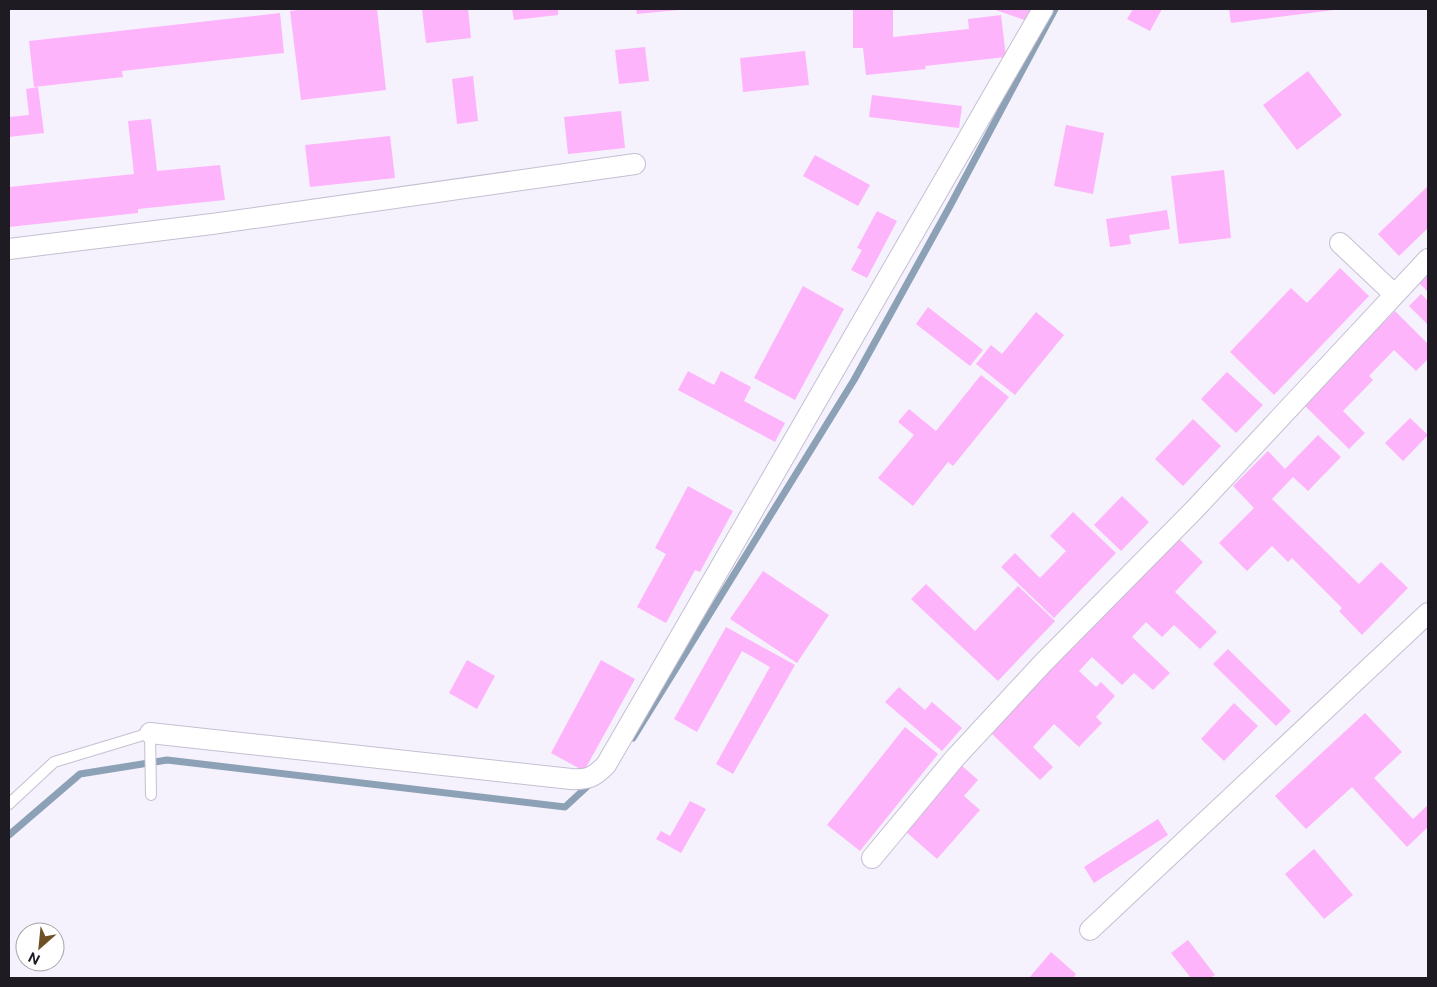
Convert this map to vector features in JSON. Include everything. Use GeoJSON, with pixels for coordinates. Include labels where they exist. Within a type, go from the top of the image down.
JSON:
{"type":"FeatureCollection","features":[{"type":"Feature","properties":{"kind":"street"},"geometry":{"type":"LineString","coordinates":[[150,733],[571,779],[585,780],[596,775],[606,765],[1043,9]]}},
{"type":"Feature","properties":{"kind":"street"},"geometry":{"type":"LineString","coordinates":[[9,249],[212,224],[635,164]]}},
{"type":"Feature","properties":{"kind":"street"},"geometry":{"type":"LineString","coordinates":[[1340,242],[1394,294]]}},
{"type":"Feature","properties":{"kind":"street"},"geometry":{"type":"LineString","coordinates":[[872,858],[955,758],[1036,670],[1195,509],[1428,259]]}},
{"type":"Feature","properties":{"kind":"street"},"geometry":{"type":"LineString","coordinates":[[1090,930],[1428,613]]}},
{"type":"Feature","properties":{"kind":"lane"},"geometry":{"type":"LineString","coordinates":[[9,804],[54,762],[150,733],[151,795]]}},
{"type":"Feature","properties":{"kind":"building"},"geometry":{"type":"Polygon","coordinates":[[[306,9],[377,9],[386,90],[301,100],[290,11],[306,9]]]}},
{"type":"Feature","properties":{"kind":"building"},"geometry":{"type":"Polygon","coordinates":[[[422,9],[468,9],[471,38],[426,43],[422,9]]]}},
{"type":"Feature","properties":{"kind":"building"},"geometry":{"type":"Polygon","coordinates":[[[512,9],[558,9],[558,15],[514,20],[512,9]]]}},
{"type":"Feature","properties":{"kind":"building"},"geometry":{"type":"Polygon","coordinates":[[[636,9],[679,9],[679,10],[637,14],[636,9]]]}},
{"type":"Feature","properties":{"kind":"building"},"geometry":{"type":"Polygon","coordinates":[[[853,9],[893,9],[893,37],[969,29],[968,19],[1001,15],[1006,57],[925,66],[926,69],[866,75],[863,48],[853,48],[853,9]]]}},
{"type":"Feature","properties":{"kind":"building"},"geometry":{"type":"Polygon","coordinates":[[[993,9],[1031,9],[1027,21],[993,9]]]}},
{"type":"Feature","properties":{"kind":"building"},"geometry":{"type":"Polygon","coordinates":[[[1133,9],[1162,9],[1150,31],[1127,19],[1133,9]]]}},
{"type":"Feature","properties":{"kind":"building"},"geometry":{"type":"Polygon","coordinates":[[[1229,9],[1334,9],[1334,10],[1231,23],[1229,9]]]}},
{"type":"Feature","properties":{"kind":"building"},"geometry":{"type":"Polygon","coordinates":[[[280,13],[284,53],[122,71],[123,77],[34,87],[29,41],[280,13]]]}},
{"type":"Feature","properties":{"kind":"building"},"geometry":{"type":"Polygon","coordinates":[[[645,47],[649,81],[619,84],[615,50],[645,47]]]}},
{"type":"Feature","properties":{"kind":"building"},"geometry":{"type":"Polygon","coordinates":[[[805,51],[809,85],[743,92],[740,58],[805,51]]]}},
{"type":"Feature","properties":{"kind":"building"},"geometry":{"type":"Polygon","coordinates":[[[1308,71],[1342,115],[1297,150],[1263,105],[1308,71]]]}},
{"type":"Feature","properties":{"kind":"building"},"geometry":{"type":"Polygon","coordinates":[[[473,76],[478,121],[457,124],[452,79],[473,76]]]}},
{"type":"Feature","properties":{"kind":"building"},"geometry":{"type":"Polygon","coordinates":[[[38,87],[44,133],[9,137],[9,117],[29,115],[26,89],[38,87]]]}},
{"type":"Feature","properties":{"kind":"building"},"geometry":{"type":"Polygon","coordinates":[[[872,95],[962,106],[959,128],[869,117],[872,95]]]}},
{"type":"Feature","properties":{"kind":"building"},"geometry":{"type":"Polygon","coordinates":[[[621,111],[625,148],[568,154],[564,117],[621,111]]]}},
{"type":"Feature","properties":{"kind":"building"},"geometry":{"type":"Polygon","coordinates":[[[151,119],[157,171],[220,165],[225,200],[138,209],[138,213],[9,227],[9,187],[134,174],[128,121],[151,119]]]}},
{"type":"Feature","properties":{"kind":"building"},"geometry":{"type":"Polygon","coordinates":[[[1066,125],[1104,133],[1093,194],[1054,186],[1066,125]]]}},
{"type":"Feature","properties":{"kind":"building"},"geometry":{"type":"Polygon","coordinates":[[[390,136],[395,178],[310,187],[305,145],[390,136]]]}},
{"type":"Feature","properties":{"kind":"building"},"geometry":{"type":"Polygon","coordinates":[[[815,155],[870,185],[858,206],[803,176],[815,155]]]}},
{"type":"Feature","properties":{"kind":"building"},"geometry":{"type":"Polygon","coordinates":[[[1224,170],[1231,238],[1179,244],[1171,176],[1224,170]]]}},
{"type":"Feature","properties":{"kind":"building"},"geometry":{"type":"Polygon","coordinates":[[[1428,186],[1428,228],[1399,256],[1378,234],[1428,186]]]}},
{"type":"Feature","properties":{"kind":"building"},"geometry":{"type":"Polygon","coordinates":[[[1167,210],[1170,229],[1129,235],[1131,244],[1110,247],[1106,219],[1167,210]]]}},
{"type":"Feature","properties":{"kind":"building"},"geometry":{"type":"Polygon","coordinates":[[[877,211],[897,221],[867,278],[851,270],[862,250],[857,248],[877,211]]]}},
{"type":"Feature","properties":{"kind":"building"},"geometry":{"type":"Polygon","coordinates":[[[1428,267],[1428,292],[1416,280],[1428,267]]]}},
{"type":"Feature","properties":{"kind":"building"},"geometry":{"type":"Polygon","coordinates":[[[1340,268],[1369,296],[1274,395],[1230,352],[1291,288],[1307,303],[1340,268]]]}},
{"type":"Feature","properties":{"kind":"building"},"geometry":{"type":"Polygon","coordinates":[[[803,286],[844,309],[795,400],[754,378],[803,286]]]}},
{"type":"Feature","properties":{"kind":"building"},"geometry":{"type":"Polygon","coordinates":[[[1421,294],[1428,301],[1428,325],[1409,306],[1421,294]]]}},
{"type":"Feature","properties":{"kind":"building"},"geometry":{"type":"Polygon","coordinates":[[[928,307],[983,350],[970,366],[916,324],[928,307]]]}},
{"type":"Feature","properties":{"kind":"building"},"geometry":{"type":"Polygon","coordinates":[[[1395,311],[1428,344],[1428,359],[1416,371],[1394,350],[1369,376],[1373,380],[1343,411],[1365,433],[1349,449],[1303,404],[1395,311]]]}},
{"type":"Feature","properties":{"kind":"building"},"geometry":{"type":"Polygon","coordinates":[[[1036,312],[1064,335],[1015,395],[976,364],[991,345],[1002,354],[1036,312]]]}},
{"type":"Feature","properties":{"kind":"building"},"geometry":{"type":"Polygon","coordinates":[[[688,371],[714,385],[721,371],[751,387],[744,401],[785,423],[775,442],[678,390],[688,371]]]}},
{"type":"Feature","properties":{"kind":"building"},"geometry":{"type":"Polygon","coordinates":[[[1227,372],[1263,405],[1236,433],[1201,399],[1227,372]]]}},
{"type":"Feature","properties":{"kind":"building"},"geometry":{"type":"Polygon","coordinates":[[[981,375],[1009,397],[953,466],[948,462],[913,506],[878,478],[914,435],[898,422],[909,409],[936,431],[981,375]]]}},
{"type":"Feature","properties":{"kind":"building"},"geometry":{"type":"Polygon","coordinates":[[[1410,418],[1428,435],[1403,461],[1385,443],[1410,418]]]}},
{"type":"Feature","properties":{"kind":"building"},"geometry":{"type":"Polygon","coordinates":[[[1193,419],[1221,446],[1183,486],[1155,459],[1193,419]]]}},
{"type":"Feature","properties":{"kind":"building"},"geometry":{"type":"Polygon","coordinates":[[[1318,435],[1341,457],[1308,491],[1293,477],[1272,499],[1359,584],[1381,562],[1408,588],[1362,635],[1339,611],[1342,608],[1292,558],[1288,562],[1272,546],[1247,571],[1219,543],[1254,508],[1233,486],[1268,451],[1285,469],[1318,435]]]}},
{"type":"Feature","properties":{"kind":"building"},"geometry":{"type":"Polygon","coordinates":[[[688,486],[733,511],[700,572],[695,570],[666,623],[637,607],[666,554],[655,548],[688,486]]]}},
{"type":"Feature","properties":{"kind":"building"},"geometry":{"type":"Polygon","coordinates":[[[1122,496],[1149,522],[1121,551],[1094,525],[1122,496]]]}},
{"type":"Feature","properties":{"kind":"building"},"geometry":{"type":"Polygon","coordinates":[[[1073,512],[1116,553],[1054,618],[1001,567],[1015,553],[1040,578],[1066,551],[1050,536],[1073,512]]]}},
{"type":"Feature","properties":{"kind":"building"},"geometry":{"type":"Polygon","coordinates":[[[1177,537],[1203,562],[1175,592],[1217,632],[1200,649],[1174,625],[1162,637],[1146,622],[1132,637],[1170,673],[1153,690],[1134,673],[1122,685],[1092,657],[1079,671],[1096,687],[1101,682],[1115,696],[1096,717],[1102,723],[1079,747],[1054,724],[1033,747],[1053,767],[1040,780],[990,732],[1177,537]]]}},
{"type":"Feature","properties":{"kind":"building"},"geometry":{"type":"Polygon","coordinates":[[[763,571],[829,615],[797,663],[730,619],[763,571]]]}},
{"type":"Feature","properties":{"kind":"building"},"geometry":{"type":"Polygon","coordinates":[[[926,584],[975,631],[1018,586],[1055,621],[998,681],[911,599],[926,584]]]}},
{"type":"Feature","properties":{"kind":"building"},"geometry":{"type":"Polygon","coordinates":[[[726,627],[795,665],[733,774],[716,764],[770,667],[742,651],[697,732],[674,719],[726,627]]]}},
{"type":"Feature","properties":{"kind":"building"},"geometry":{"type":"Polygon","coordinates":[[[1228,649],[1291,711],[1276,726],[1213,664],[1228,649]]]}},
{"type":"Feature","properties":{"kind":"building"},"geometry":{"type":"Polygon","coordinates":[[[467,660],[495,676],[477,709],[449,693],[467,660]]]}},
{"type":"Feature","properties":{"kind":"building"},"geometry":{"type":"Polygon","coordinates":[[[601,660],[635,679],[584,771],[551,753],[601,660]]]}},
{"type":"Feature","properties":{"kind":"building"},"geometry":{"type":"Polygon","coordinates":[[[899,687],[925,710],[932,702],[962,728],[942,751],[885,702],[899,687]]]}},
{"type":"Feature","properties":{"kind":"building"},"geometry":{"type":"Polygon","coordinates":[[[1234,703],[1258,726],[1224,761],[1201,739],[1234,703]]]}},
{"type":"Feature","properties":{"kind":"building"},"geometry":{"type":"Polygon","coordinates":[[[1365,713],[1402,752],[1374,778],[1413,819],[1428,805],[1428,827],[1407,847],[1352,787],[1306,829],[1275,796],[1365,713]]]}},
{"type":"Feature","properties":{"kind":"building"},"geometry":{"type":"Polygon","coordinates":[[[905,727],[938,754],[860,851],[827,825],[905,727]]]}},
{"type":"Feature","properties":{"kind":"building"},"geometry":{"type":"Polygon","coordinates":[[[961,765],[978,780],[964,796],[980,810],[937,859],[904,830],[961,765]]]}},
{"type":"Feature","properties":{"kind":"building"},"geometry":{"type":"Polygon","coordinates":[[[690,801],[706,809],[681,853],[656,839],[661,831],[670,836],[690,801]]]}},
{"type":"Feature","properties":{"kind":"building"},"geometry":{"type":"Polygon","coordinates":[[[1158,819],[1168,835],[1094,883],[1084,867],[1158,819]]]}},
{"type":"Feature","properties":{"kind":"building"},"geometry":{"type":"Polygon","coordinates":[[[1314,849],[1353,895],[1324,919],[1285,874],[1314,849]]]}},
{"type":"Feature","properties":{"kind":"building"},"geometry":{"type":"Polygon","coordinates":[[[1188,940],[1215,975],[1210,978],[1191,978],[1171,953],[1188,940]]]}},
{"type":"Feature","properties":{"kind":"building"},"geometry":{"type":"Polygon","coordinates":[[[1051,952],[1076,974],[1073,978],[1029,978],[1051,952]]]}},
{"type":"Feature","properties":{"kind":"waterway"},"geometry":{"type":"LineString","coordinates":[[633,738],[854,380],[950,206],[1055,9]]}},
{"type":"Feature","properties":{"kind":"waterway"},"geometry":{"type":"LineString","coordinates":[[9,835],[80,774],[167,760],[565,807],[592,782]]}}]}
